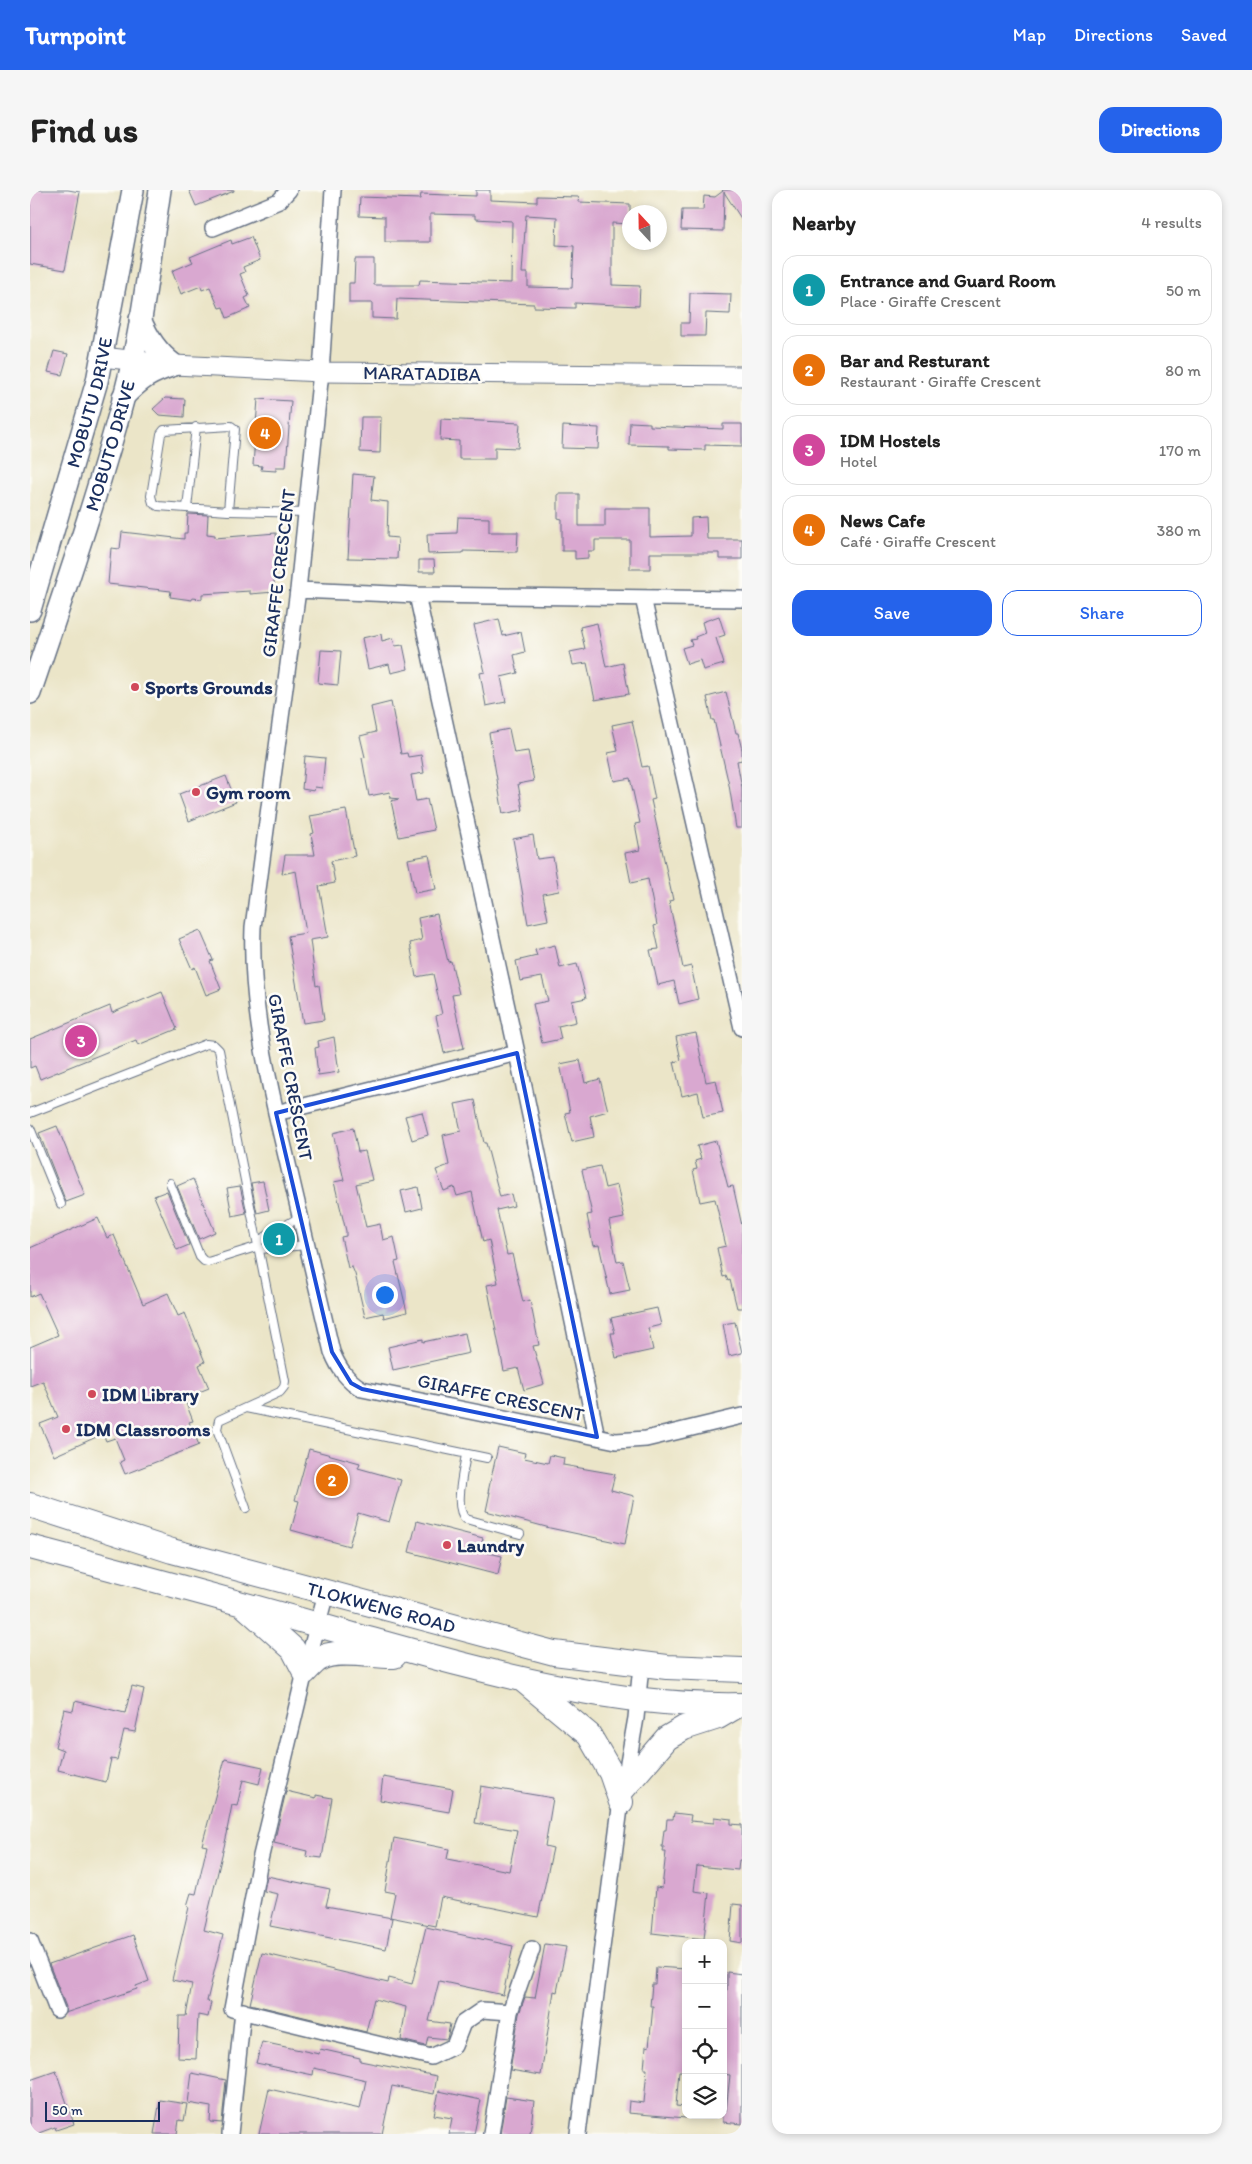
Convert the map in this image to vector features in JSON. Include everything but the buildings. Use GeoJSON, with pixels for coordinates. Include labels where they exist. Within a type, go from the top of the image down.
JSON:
{"type":"FeatureCollection","features":[{"type":"Feature","properties":{"kind":"main road","name":"MOBUTU DRIVE"},"geometry":{"type":"LineString","coordinates":[[31,601],[97,381],[133,190]]}},
{"type":"Feature","properties":{"kind":"main road","name":"MOBUTO DRIVE"},"geometry":{"type":"LineString","coordinates":[[30,693],[82,535],[123,397],[140,319],[160,190]]}},
{"type":"Feature","properties":{"kind":"main road"},"geometry":{"type":"LineString","coordinates":[[140,319],[157,350],[174,365]]}},
{"type":"Feature","properties":{"kind":"main road"},"geometry":{"type":"LineString","coordinates":[[123,397],[140,380],[152,372],[174,365]]}},
{"type":"Feature","properties":{"kind":"main road","name":"TLOKWENG ROAD"},"geometry":{"type":"LineString","coordinates":[[30,1505],[172,1551],[554,1653],[641,1665],[742,1670]]}},
{"type":"Feature","properties":{"kind":"main road","name":"TLOKWENG ROAD"},"geometry":{"type":"LineString","coordinates":[[30,1546],[401,1648],[521,1678],[637,1700],[741,1705]]}},
{"type":"Feature","properties":{"kind":"main road"},"geometry":{"type":"LineString","coordinates":[[244,1605],[293,1649],[305,1672],[320,1658],[327,1655],[394,1656],[401,1648]]}},
{"type":"Feature","properties":{"kind":"main road"},"geometry":{"type":"LineString","coordinates":[[521,1678],[589,1734],[622,1796],[667,1738],[684,1728],[718,1717],[741,1705]]}},
{"type":"Feature","properties":{"kind":"street"},"geometry":{"type":"LineString","coordinates":[[213,228],[279,201],[289,190]]}},
{"type":"Feature","properties":{"kind":"street","name":"GIRAFFE CRESCENT"},"geometry":{"type":"LineString","coordinates":[[333,190],[321,372],[298,590],[253,927],[251,962],[254,996],[276,1113],[332,1352],[343,1374],[362,1389],[616,1441],[646,1439],[742,1416]]}},
{"type":"Feature","properties":{"kind":"street","name":"MARATADIBA"},"geometry":{"type":"LineString","coordinates":[[102,357],[174,365],[321,372],[742,376]]}},
{"type":"Feature","properties":{"kind":"street"},"geometry":{"type":"LineString","coordinates":[[298,590],[417,595],[742,599]]}},
{"type":"Feature","properties":{"kind":"street"},"geometry":{"type":"LineString","coordinates":[[417,595],[517,1053],[597,1437]]}},
{"type":"Feature","properties":{"kind":"street"},"geometry":{"type":"LineString","coordinates":[[643,598],[740,1006],[742,1028]]}},
{"type":"Feature","properties":{"kind":"street"},"geometry":{"type":"LineString","coordinates":[[276,1113],[517,1053]]}},
{"type":"Feature","properties":{"kind":"street"},"geometry":{"type":"LineString","coordinates":[[326,1593],[260,1860],[232,2009],[431,2057],[454,2046],[463,2023],[482,2010],[510,2012]]}},
{"type":"Feature","properties":{"kind":"street"},"geometry":{"type":"LineString","coordinates":[[578,2134],[641,1665]]}},
{"type":"Feature","properties":{"kind":"street"},"geometry":{"type":"LineString","coordinates":[[30,1941],[57,2010]]}},
{"type":"Feature","properties":{"kind":"street"},"geometry":{"type":"LineString","coordinates":[[491,2134],[510,2012],[532,1949]]}},
{"type":"Feature","properties":{"kind":"street"},"geometry":{"type":"LineString","coordinates":[[230,2134],[242,2011]]}},
{"type":"Feature","properties":{"kind":"lane"},"geometry":{"type":"LineString","coordinates":[[228,511],[235,429],[230,426],[164,430],[161,434],[151,496],[153,502],[158,506],[228,511],[306,513]]}},
{"type":"Feature","properties":{"kind":"lane"},"geometry":{"type":"LineString","coordinates":[[187,508],[196,427]]}},
{"type":"Feature","properties":{"kind":"lane"},"geometry":{"type":"LineString","coordinates":[[30,1113],[206,1044],[214,1045],[219,1050],[285,1381],[284,1387],[280,1392],[220,1420],[217,1429],[246,1508]]}},
{"type":"Feature","properties":{"kind":"lane"},"geometry":{"type":"LineString","coordinates":[[30,1128],[61,1204]]}},
{"type":"Feature","properties":{"kind":"lane"},"geometry":{"type":"LineString","coordinates":[[170,1183],[200,1257],[204,1261],[208,1262],[259,1245],[300,1217]]}},
{"type":"Feature","properties":{"kind":"lane"},"geometry":{"type":"LineString","coordinates":[[259,1245],[307,1245]]}},
{"type":"Feature","properties":{"kind":"lane"},"geometry":{"type":"LineString","coordinates":[[246,1408],[487,1458]]}},
{"type":"Feature","properties":{"kind":"lane"},"geometry":{"type":"LineString","coordinates":[[466,1454],[459,1504],[462,1515],[466,1519],[520,1534]]}},
{"type":"Feature","properties":{"kind":"highlighted area"},"geometry":{"type":"Polygon","coordinates":[[[517,1053],[597,1437],[362,1389],[351,1383],[332,1352],[276,1113],[517,1053]]]}},
{"type":"Feature","properties":{"kind":"place","name":"News Cafe"},"geometry":{"type":"Point","coordinates":[265,433]}},
{"type":"Feature","properties":{"kind":"place","name":"Sports Grounds"},"geometry":{"type":"Point","coordinates":[135,687]}},
{"type":"Feature","properties":{"kind":"place","name":"Gym room"},"geometry":{"type":"Point","coordinates":[196,792]}},
{"type":"Feature","properties":{"kind":"place","name":"IDM Hostels"},"geometry":{"type":"Point","coordinates":[81,1041]}},
{"type":"Feature","properties":{"kind":"place","name":"Entrance and Guard Room"},"geometry":{"type":"Point","coordinates":[279,1239]}},
{"type":"Feature","properties":{"kind":"place","name":"IDM Library"},"geometry":{"type":"Point","coordinates":[92,1394]}},
{"type":"Feature","properties":{"kind":"place","name":"IDM Classrooms"},"geometry":{"type":"Point","coordinates":[66,1429]}},
{"type":"Feature","properties":{"kind":"place","name":"Bar and Resturant"},"geometry":{"type":"Point","coordinates":[332,1480]}},
{"type":"Feature","properties":{"kind":"place","name":"Laundry"},"geometry":{"type":"Point","coordinates":[447,1545]}}]}
